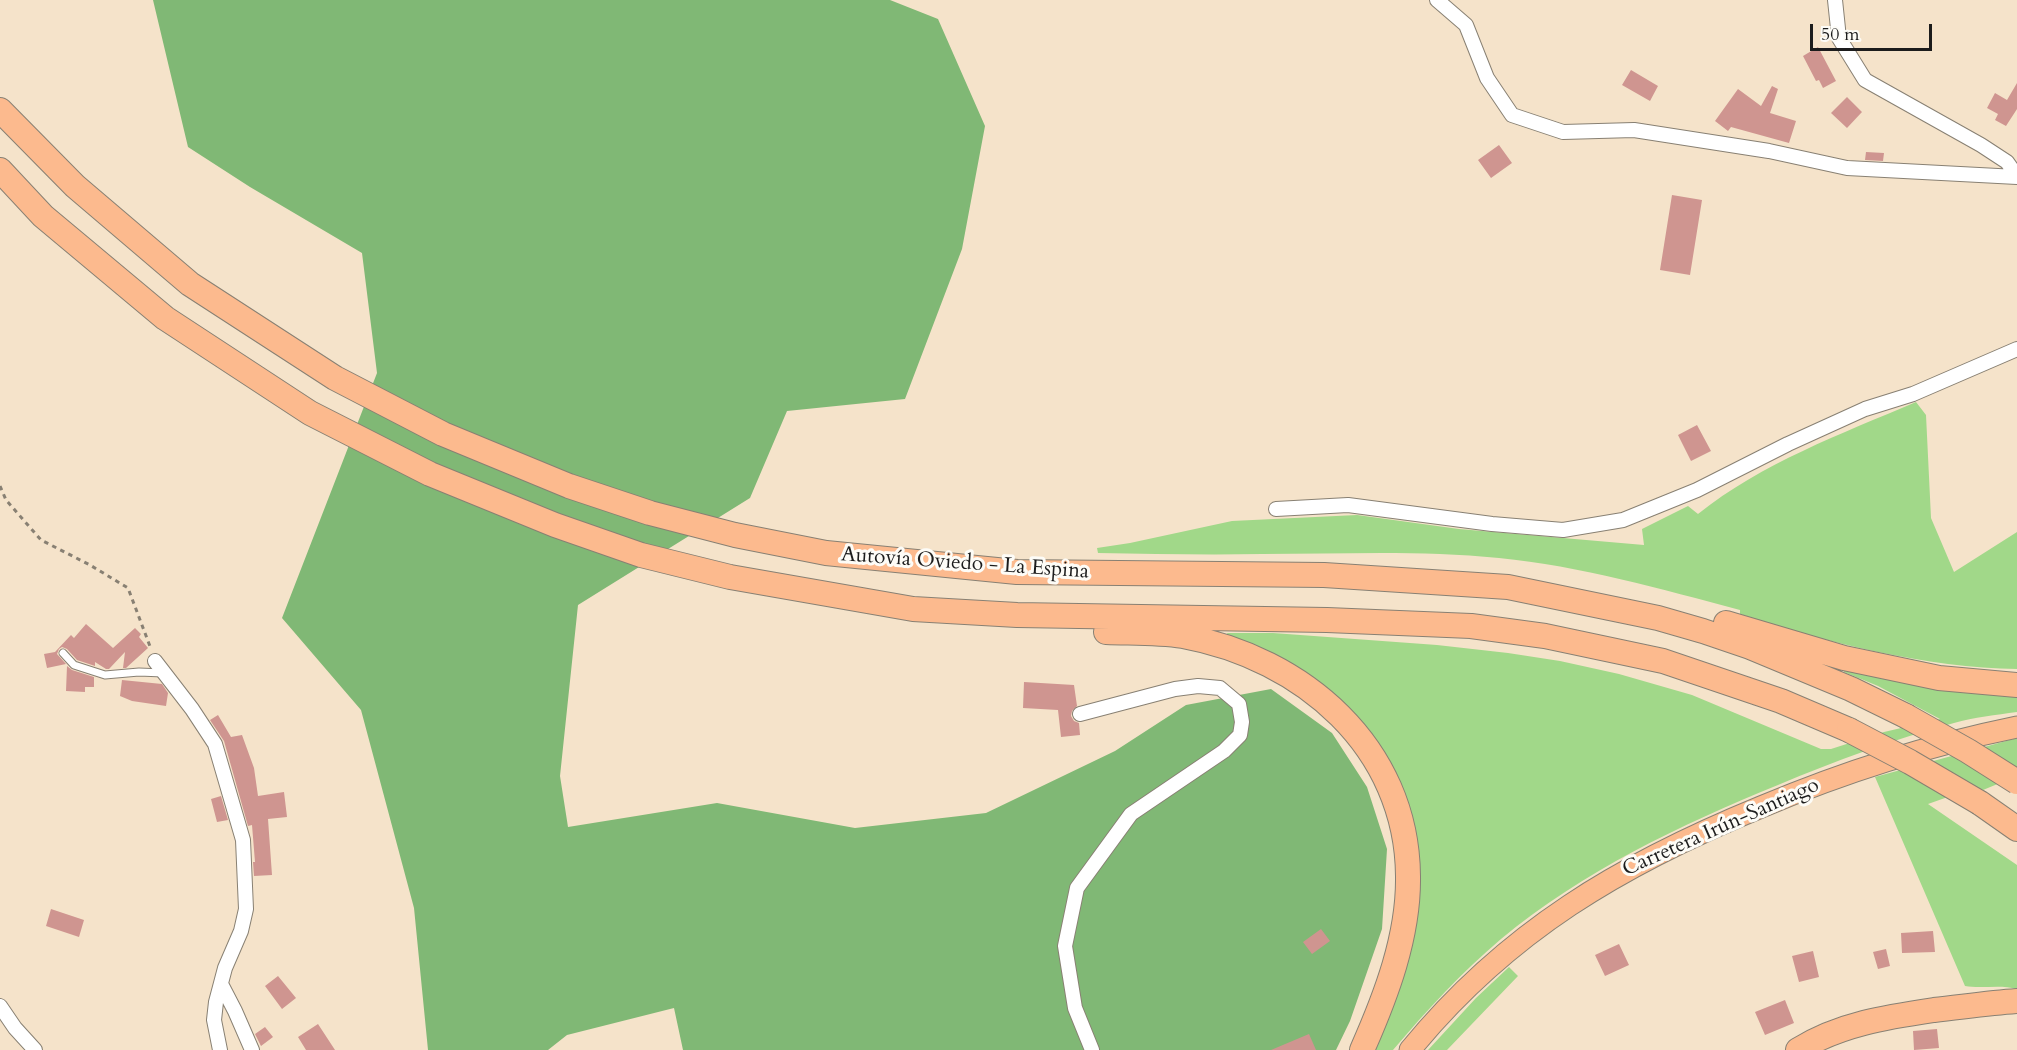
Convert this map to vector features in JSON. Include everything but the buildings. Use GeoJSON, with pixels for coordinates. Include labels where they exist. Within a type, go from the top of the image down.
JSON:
{"type":"FeatureCollection","features":[{"type":"Feature","properties":{"kind":"highway","name":"Autovía Oviedo - La Espina"},"geometry":{"type":"LineString","coordinates":[[0,110],[75,186],[190,284],[335,378],[443,434],[569,486],[650,513],[735,535],[849,556],[1017,572],[1324,575],[1508,587],[1658,618],[1750,648],[1851,689],[1906,716],[1968,750],[2017,782]]}},
{"type":"Feature","properties":{"kind":"highway","name":"Autovía Oviedo - La Espina"},"geometry":{"type":"LineString","coordinates":[[0,170],[43,216],[165,318],[310,413],[430,474],[555,525],[641,555],[730,577],[913,609],[1017,615],[1327,620],[1471,626],[1545,636],[1663,661],[1781,700],[1850,730],[1910,762],[1980,803],[2017,829]]}},
{"type":"Feature","properties":{"kind":"highway"},"geometry":{"type":"LineString","coordinates":[[1324,575],[1398,570],[1494,577],[1586,588],[1673,607],[1844,658],[1939,678],[2017,685]]}},
{"type":"Feature","properties":{"kind":"highway"},"geometry":{"type":"LineString","coordinates":[[913,609],[981,624],[1181,636],[1223,646],[1265,662],[1299,681],[1332,708],[1359,736],[1384,774],[1400,815],[1406,845],[1408,876],[1403,935],[1381,1004],[1362,1050]]}},
{"type":"Feature","properties":{"kind":"highway","name":"Carretera Irún-Santiago"},"geometry":{"type":"LineString","coordinates":[[1410,1050],[1443,1012],[1498,959],[1552,916],[1618,873],[1722,823],[1826,781],[1921,750],[2017,727]]}},
{"type":"Feature","properties":{"kind":"highway"},"geometry":{"type":"LineString","coordinates":[[1798,1050],[1829,1034],[1870,1021],[1987,1003],[2017,1001]]}},
{"type":"Feature","properties":{"kind":"street"},"geometry":{"type":"LineString","coordinates":[[1437,0],[1467,26],[1487,78],[1512,115],[1563,132],[1634,130],[1769,151],[1847,168],[2017,176]]}},
{"type":"Feature","properties":{"kind":"street"},"geometry":{"type":"LineString","coordinates":[[1835,0],[1839,38],[1865,80],[1982,146],[2007,162],[2017,176]]}},
{"type":"Feature","properties":{"kind":"street"},"geometry":{"type":"LineString","coordinates":[[1276,509],[1348,505],[1492,524],[1563,530],[1623,520],[1697,490],[1788,444],[1865,409],[1913,394],[2017,349]]}},
{"type":"Feature","properties":{"kind":"street"},"geometry":{"type":"LineString","coordinates":[[155,661],[192,709],[215,744],[243,840],[246,909],[241,931],[225,968],[214,1020],[220,1050]]}},
{"type":"Feature","properties":{"kind":"street"},"geometry":{"type":"LineString","coordinates":[[1080,714],[1175,689],[1198,686],[1220,688],[1239,704],[1242,722],[1240,735],[1224,751],[1131,814],[1077,888],[1065,946],[1075,1008],[1092,1050]]}},
{"type":"Feature","properties":{"kind":"street"},"geometry":{"type":"LineString","coordinates":[[221,984],[236,1011],[252,1050]]}},
{"type":"Feature","properties":{"kind":"street"},"geometry":{"type":"LineString","coordinates":[[0,1006],[15,1028],[35,1050]]}},
{"type":"Feature","properties":{"kind":"lane"},"geometry":{"type":"LineString","coordinates":[[63,653],[74,665],[105,675],[139,672],[165,673]]}},
{"type":"Feature","properties":{"kind":"path"},"geometry":{"type":"LineString","coordinates":[[0,486],[6,500],[41,540],[128,588],[155,661]]}},
{"type":"Feature","properties":{"kind":"green space"},"geometry":{"type":"Polygon","coordinates":[[[153,0],[890,0],[938,19],[985,126],[962,249],[905,399],[787,411],[750,498],[578,605],[560,776],[568,827],[717,803],[855,828],[986,813],[1115,751],[1186,705],[1271,689],[1332,733],[1367,787],[1387,849],[1382,929],[1350,1021],[1336,1050],[683,1050],[674,1008],[567,1035],[548,1050],[428,1050],[414,908],[361,710],[282,618],[377,373],[362,253],[250,187],[188,147],[153,0]]]}},
{"type":"Feature","properties":{"kind":"green space"},"geometry":{"type":"Polygon","coordinates":[[[1916,402],[1926,415],[1931,518],[1954,572],[2017,532],[2017,669],[1948,664],[1877,652],[1772,624],[1740,614],[1740,610],[1681,594],[1590,572],[1530,562],[1410,553],[1098,553],[1097,548],[1232,521],[1357,515],[1459,529],[1644,545],[1642,529],[1688,506],[1698,514],[1749,479],[1775,465],[1831,438],[1916,402]]]}},
{"type":"Feature","properties":{"kind":"green space"},"geometry":{"type":"Polygon","coordinates":[[[1227,633],[1273,633],[1437,645],[1560,661],[1619,674],[1692,695],[1821,749],[1831,749],[1884,732],[1940,719],[1878,686],[1844,672],[1844,669],[2017,694],[2017,712],[1962,721],[1865,751],[1741,800],[1669,833],[1599,871],[1532,914],[1472,965],[1393,1050],[1371,1050],[1401,971],[1391,771],[1227,633]]]}},
{"type":"Feature","properties":{"kind":"green space"},"geometry":{"type":"Polygon","coordinates":[[[2017,738],[2017,776],[1983,790],[1976,787],[1928,804],[2017,865],[2017,989],[1965,986],[1875,777],[2017,738]]]}},
{"type":"Feature","properties":{"kind":"green space"},"geometry":{"type":"Polygon","coordinates":[[[1509,967],[1518,976],[1447,1050],[1428,1050],[1476,998],[1509,967]]]}}]}
